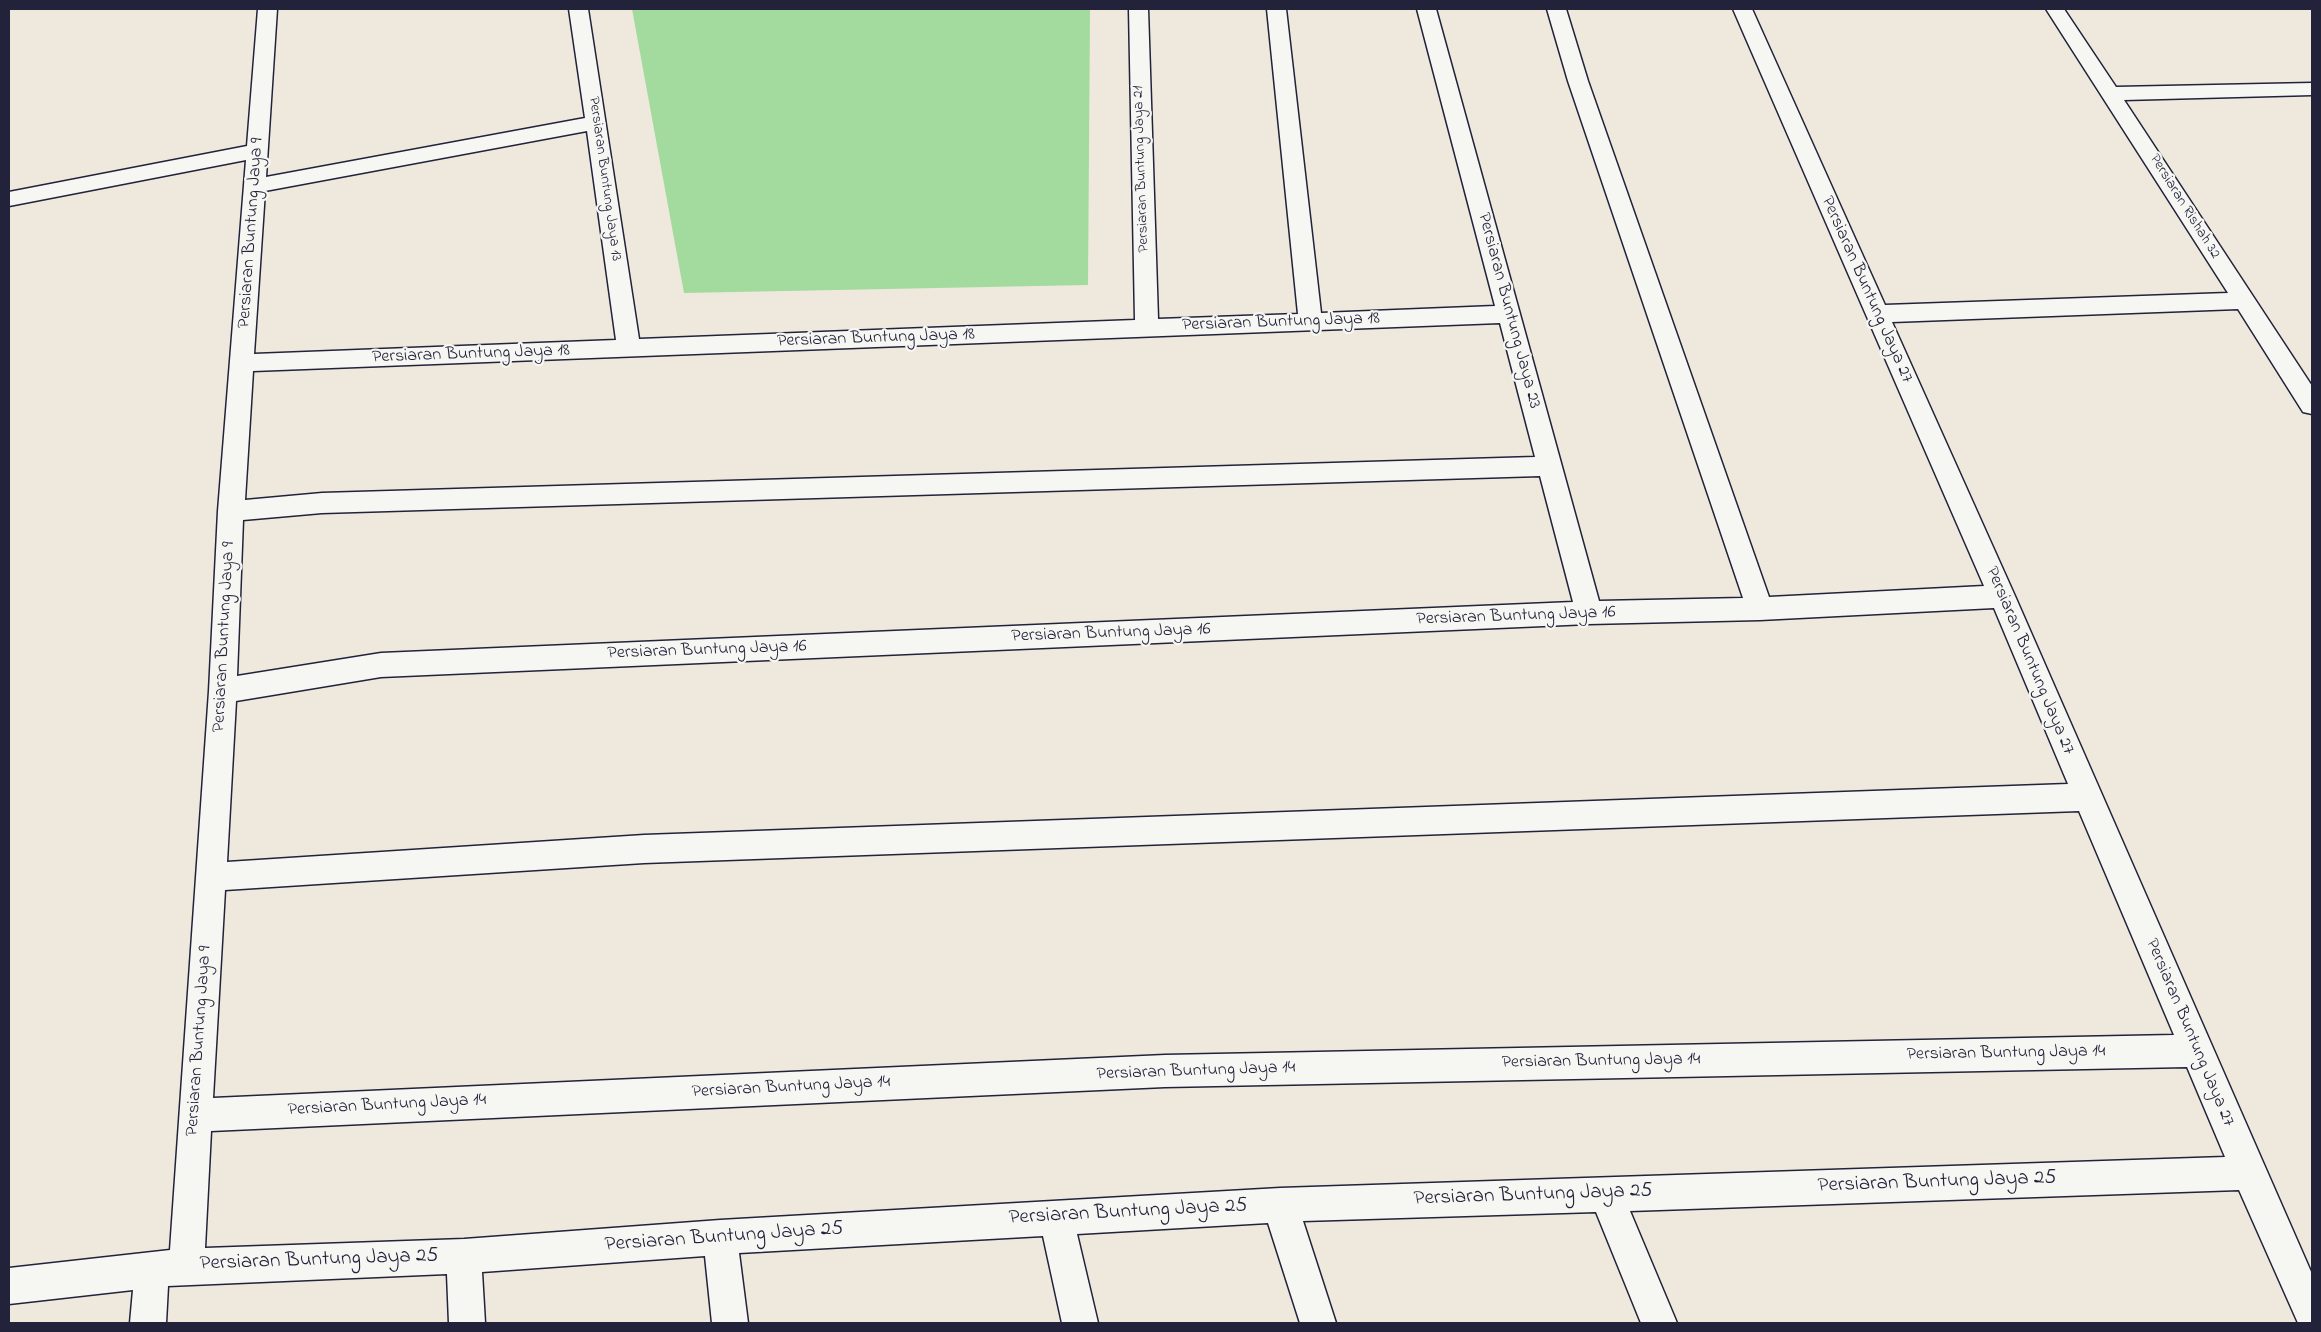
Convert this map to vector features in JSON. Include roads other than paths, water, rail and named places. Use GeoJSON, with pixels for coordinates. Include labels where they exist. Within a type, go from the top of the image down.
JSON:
{"type":"FeatureCollection","features":[{"type":"Feature","properties":{"kind":"street","name":"Persiaran Buntung Jaya 9"},"geometry":{"type":"LineString","coordinates":[[186,1266],[223,691],[231,511],[267,9]]}},
{"type":"Feature","properties":{"kind":"street","name":"Persiaran Buntung Jaya 13"},"geometry":{"type":"LineString","coordinates":[[579,9],[629,349]]}},
{"type":"Feature","properties":{"kind":"street","name":"Persiaran Buntung Jaya 21"},"geometry":{"type":"LineString","coordinates":[[1138,9],[1147,329]]}},
{"type":"Feature","properties":{"kind":"street"},"geometry":{"type":"LineString","coordinates":[[1276,9],[1310,322]]}},
{"type":"Feature","properties":{"kind":"street","name":"Persiaran Buntung Jaya 23"},"geometry":{"type":"LineString","coordinates":[[1427,9],[1589,614]]}},
{"type":"Feature","properties":{"kind":"street"},"geometry":{"type":"LineString","coordinates":[[1556,9],[1582,91],[1760,608]]}},
{"type":"Feature","properties":{"kind":"street","name":"Persiaran Buntung Jaya 27"},"geometry":{"type":"LineString","coordinates":[[1742,9],[2002,596],[2249,1173],[2312,1314]]}},
{"type":"Feature","properties":{"kind":"street","name":"Persiaran Rishah 32"},"geometry":{"type":"LineString","coordinates":[[2055,9],[2112,94],[2312,405]]}},
{"type":"Feature","properties":{"kind":"street"},"geometry":{"type":"LineString","coordinates":[[2112,94],[2312,89]]}},
{"type":"Feature","properties":{"kind":"street"},"geometry":{"type":"LineString","coordinates":[[255,186],[596,123]]}},
{"type":"Feature","properties":{"kind":"street"},"geometry":{"type":"LineString","coordinates":[[9,199],[257,151]]}},
{"type":"Feature","properties":{"kind":"street"},"geometry":{"type":"LineString","coordinates":[[1876,314],[2244,301]]}},
{"type":"Feature","properties":{"kind":"street","name":"Persiaran Buntung Jaya 18"},"geometry":{"type":"LineString","coordinates":[[243,364],[1509,314]]}},
{"type":"Feature","properties":{"kind":"street"},"geometry":{"type":"LineString","coordinates":[[231,511],[332,503],[1550,466]]}},
{"type":"Feature","properties":{"kind":"street","name":"Persiaran Buntung Jaya 16"},"geometry":{"type":"LineString","coordinates":[[223,691],[381,665],[1760,608],[2002,596]]}},
{"type":"Feature","properties":{"kind":"street"},"geometry":{"type":"LineString","coordinates":[[211,878],[644,849],[2088,797]]}},
{"type":"Feature","properties":{"kind":"street","name":"Persiaran Buntung Jaya 14"},"geometry":{"type":"LineString","coordinates":[[196,1115],[1165,1071],[2197,1051]]}},
{"type":"Feature","properties":{"kind":"street","name":"Persiaran Buntung Jaya 25"},"geometry":{"type":"LineString","coordinates":[[9,1286],[186,1266],[464,1256],[720,1237],[1280,1205],[2249,1173]]}},
{"type":"Feature","properties":{"kind":"street"},"geometry":{"type":"LineString","coordinates":[[1606,1193],[1659,1323]]}},
{"type":"Feature","properties":{"kind":"street"},"geometry":{"type":"LineString","coordinates":[[1280,1205],[1318,1323]]}},
{"type":"Feature","properties":{"kind":"street"},"geometry":{"type":"LineString","coordinates":[[1056,1218],[1080,1323]]}},
{"type":"Feature","properties":{"kind":"street"},"geometry":{"type":"LineString","coordinates":[[720,1237],[730,1323]]}},
{"type":"Feature","properties":{"kind":"street"},"geometry":{"type":"LineString","coordinates":[[464,1256],[467,1323]]}},
{"type":"Feature","properties":{"kind":"street"},"geometry":{"type":"LineString","coordinates":[[148,1323],[152,1269]]}}]}
